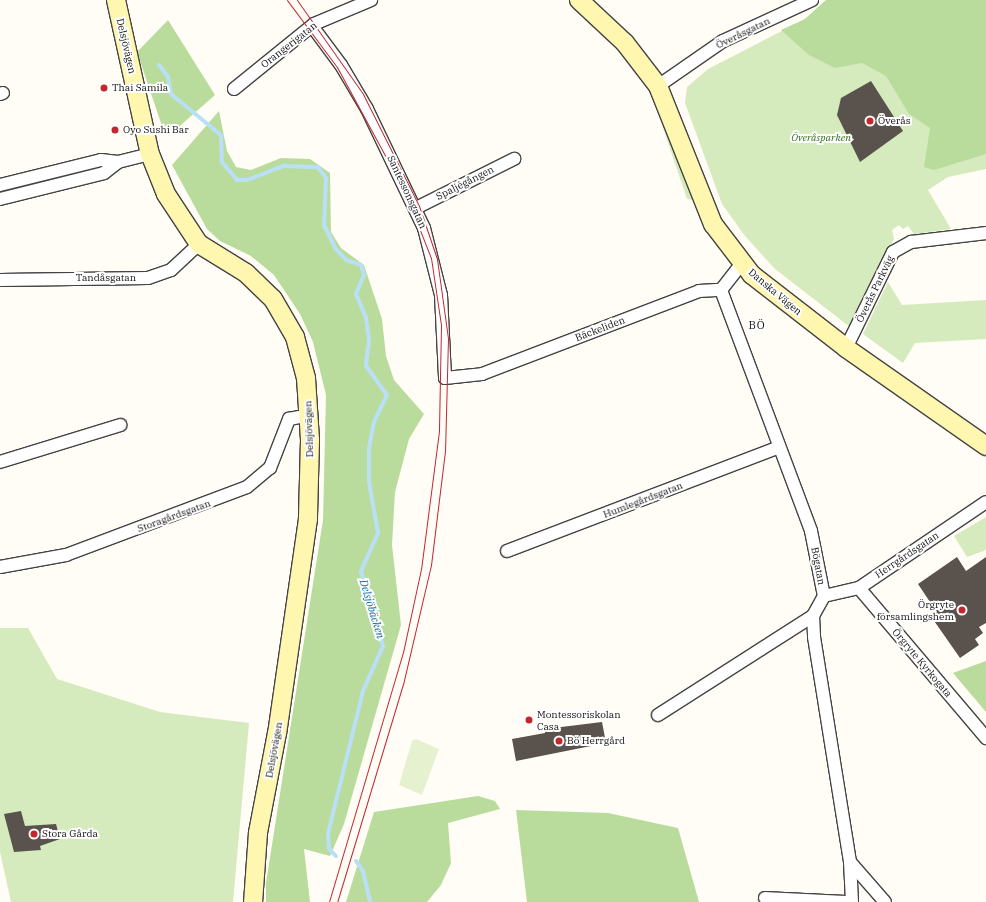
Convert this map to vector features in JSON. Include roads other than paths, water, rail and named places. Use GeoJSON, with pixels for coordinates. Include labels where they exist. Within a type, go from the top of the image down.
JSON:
{"type":"FeatureCollection","features":[{"type":"Feature","properties":{"kind":"street","name":"Orangerigatan"},"geometry":{"type":"LineString","coordinates":[[234,89],[312,26],[371,0]]}},
{"type":"Feature","properties":{"kind":"street","name":"Danska Vägen"},"geometry":{"type":"LineString","coordinates":[[580,0],[625,44],[658,86],[713,224],[742,263],[779,298],[846,348],[986,446]]}},
{"type":"Feature","properties":{"kind":"street","name":"Överåsgatan"},"geometry":{"type":"LineString","coordinates":[[658,86],[723,41],[812,0]]}},
{"type":"Feature","properties":{"kind":"street","name":"Delsjövägen"},"geometry":{"type":"LineString","coordinates":[[117,5],[150,154],[177,214],[199,244],[255,281],[282,312],[299,348],[310,415],[310,480],[305,537],[277,733],[259,827],[253,902]]}},
{"type":"Feature","properties":{"kind":"street","name":"Santessonsgatan"},"geometry":{"type":"LineString","coordinates":[[312,26],[341,65],[367,109],[416,208],[435,261],[441,295],[445,378]]}},
{"type":"Feature","properties":{"kind":"street"},"geometry":{"type":"LineString","coordinates":[[0,185],[102,160],[118,162],[150,154]]}},
{"type":"Feature","properties":{"kind":"street","name":"Spaljégången"},"geometry":{"type":"LineString","coordinates":[[416,208],[514,159]]}},
{"type":"Feature","properties":{"kind":"street"},"geometry":{"type":"LineString","coordinates":[[0,199],[104,173],[118,162]]}},
{"type":"Feature","properties":{"kind":"street","name":"Överås Parkväg"},"geometry":{"type":"LineString","coordinates":[[846,348],[894,252],[910,242],[986,233]]}},
{"type":"Feature","properties":{"kind":"street","name":"Tandåsgatan"},"geometry":{"type":"LineString","coordinates":[[0,280],[148,278],[171,270],[199,244]]}},
{"type":"Feature","properties":{"kind":"street"},"geometry":{"type":"LineString","coordinates":[[720,290],[742,263]]}},
{"type":"Feature","properties":{"kind":"street","name":"Bäckeliden"},"geometry":{"type":"LineString","coordinates":[[445,378],[482,374],[699,291],[720,290]]}},
{"type":"Feature","properties":{"kind":"street","name":"Bögatan"},"geometry":{"type":"LineString","coordinates":[[720,290],[811,531],[824,596],[813,616]]}},
{"type":"Feature","properties":{"kind":"street","name":"Storagårdsgatan"},"geometry":{"type":"LineString","coordinates":[[0,567],[66,555],[245,488],[270,468],[289,419],[310,415]]}},
{"type":"Feature","properties":{"kind":"street"},"geometry":{"type":"LineString","coordinates":[[0,462],[120,425]]}},
{"type":"Feature","properties":{"kind":"street","name":"Humlegårdsgatan"},"geometry":{"type":"LineString","coordinates":[[507,551],[779,447]]}},
{"type":"Feature","properties":{"kind":"street","name":"Herrgårdsgatan"},"geometry":{"type":"LineString","coordinates":[[824,596],[859,588],[986,502]]}},
{"type":"Feature","properties":{"kind":"street","name":"Örgryte Kyrkogata"},"geometry":{"type":"LineString","coordinates":[[859,588],[986,738]]}},
{"type":"Feature","properties":{"kind":"street"},"geometry":{"type":"LineString","coordinates":[[658,716],[813,616],[850,862],[852,902]]}},
{"type":"Feature","properties":{"kind":"street"},"geometry":{"type":"LineString","coordinates":[[850,862],[885,902]]}},
{"type":"Feature","properties":{"kind":"street"},"geometry":{"type":"LineString","coordinates":[[765,898],[845,902]]}},
{"type":"Feature","properties":{"kind":"waterway","name":"Delsjöbäcken"},"geometry":{"type":"LineString","coordinates":[[159,65],[168,77],[171,94],[221,135],[222,162],[237,180],[247,180],[284,166],[318,167],[326,178],[324,225],[335,248],[346,260],[361,265],[364,275],[356,294],[366,318],[369,340],[366,366],[387,395],[374,422],[369,448],[369,482],[378,533],[361,571],[383,646],[363,691],[328,834],[329,849],[336,856]]}},
{"type":"Feature","properties":{"kind":"waterway","name":"Delsjöbäcken"},"geometry":{"type":"LineString","coordinates":[[356,861],[363,871],[370,902]]}},
{"type":"Feature","properties":{"kind":"tram line"},"geometry":{"type":"LineString","coordinates":[[287,0],[337,67],[405,192],[431,258],[441,325],[439,431],[421,569],[403,652],[329,902]]}},
{"type":"Feature","properties":{"kind":"tram line"},"geometry":{"type":"LineString","coordinates":[[297,0],[363,94],[419,206],[437,259],[448,338],[445,451],[431,565],[403,684],[337,902]]}},
{"type":"Feature","properties":{"kind":"place","name":"Thai Samila"},"geometry":{"type":"Point","coordinates":[104,88]}},
{"type":"Feature","properties":{"kind":"place","name":"Överås"},"geometry":{"type":"Point","coordinates":[870,121]}},
{"type":"Feature","properties":{"kind":"place","name":"Oyo Sushi Bar"},"geometry":{"type":"Point","coordinates":[115,130]}},
{"type":"Feature","properties":{"kind":"place","name":"Örgryte församlingshem"},"geometry":{"type":"Point","coordinates":[962,610]}},
{"type":"Feature","properties":{"kind":"place","name":"Montessoriskolan Casa"},"geometry":{"type":"Point","coordinates":[529,720]}},
{"type":"Feature","properties":{"kind":"place","name":"Bö Herrgård"},"geometry":{"type":"Point","coordinates":[559,741]}},
{"type":"Feature","properties":{"kind":"place","name":"Stora Gårda"},"geometry":{"type":"Point","coordinates":[34,834]}},
{"type":"Feature","properties":{"kind":"district","name":"BÖ"},"geometry":{"type":"Point","coordinates":[757,325]}},
{"type":"Feature","properties":{"kind":"park label","name":"Överåsparken"},"geometry":{"type":"Point","coordinates":[821,138]}}]}
